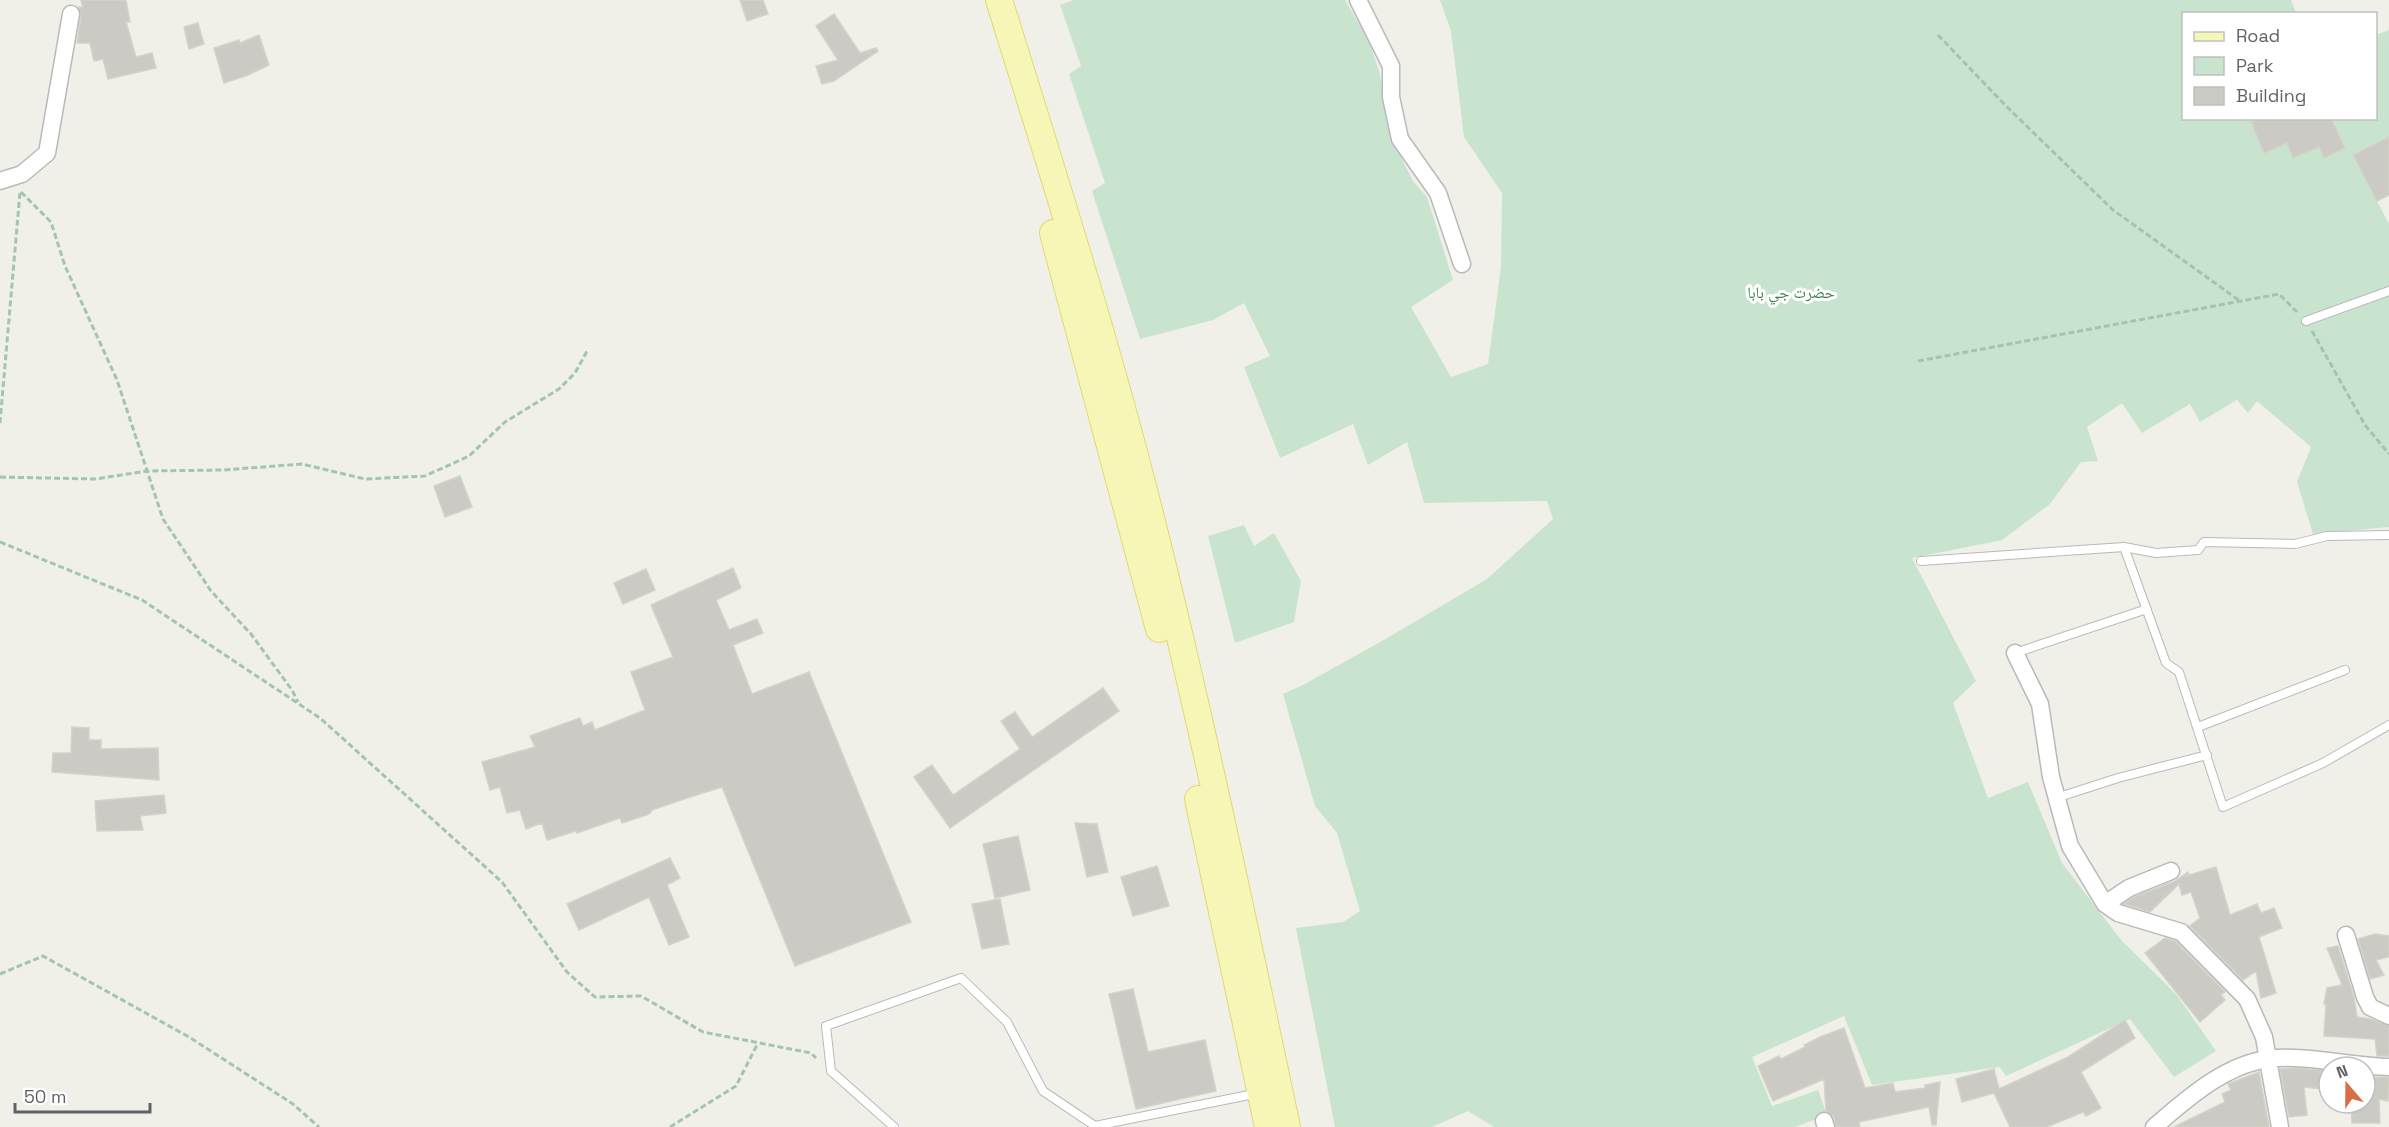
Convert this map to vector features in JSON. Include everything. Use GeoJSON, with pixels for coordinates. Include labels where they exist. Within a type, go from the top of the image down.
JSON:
{"type":"FeatureCollection","features":[{"type":"Feature","properties":{"kind":"main road"},"geometry":{"type":"LineString","coordinates":[[982,0],[1139,514]]}},
{"type":"Feature","properties":{"kind":"main road"},"geometry":{"type":"LineString","coordinates":[[999,0],[1072,234],[1139,514],[1238,897],[1270,1090],[1268,1127]]}},
{"type":"Feature","properties":{"kind":"main road"},"geometry":{"type":"LineString","coordinates":[[1270,1090],[1287,1127]]}},
{"type":"Feature","properties":{"kind":"street"},"geometry":{"type":"LineString","coordinates":[[1358,0],[1391,66],[1391,97],[1400,139],[1438,193],[1462,264]]}},
{"type":"Feature","properties":{"kind":"street"},"geometry":{"type":"LineString","coordinates":[[0,181],[22,174],[47,153],[71,14]]}},
{"type":"Feature","properties":{"kind":"street"},"geometry":{"type":"LineString","coordinates":[[2015,653],[2040,704],[2050,777],[2070,846],[2105,904],[2118,913],[2181,932],[2247,999],[2264,1037],[2280,1127]]}},
{"type":"Feature","properties":{"kind":"street"},"geometry":{"type":"LineString","coordinates":[[2105,904],[2129,888],[2171,872]]}},
{"type":"Feature","properties":{"kind":"street"},"geometry":{"type":"LineString","coordinates":[[2346,935],[2370,1007],[2389,1016]]}},
{"type":"Feature","properties":{"kind":"street"},"geometry":{"type":"LineString","coordinates":[[2154,1127],[2196,1091],[2245,1064],[2269,1059],[2294,1058],[2389,1068]]}},
{"type":"Feature","properties":{"kind":"lane"},"geometry":{"type":"LineString","coordinates":[[2306,321],[2389,291]]}},
{"type":"Feature","properties":{"kind":"lane"},"geometry":{"type":"LineString","coordinates":[[1921,561],[2124,547],[2156,553],[2198,550],[2204,542],[2295,544],[2327,536],[2389,535]]}},
{"type":"Feature","properties":{"kind":"lane"},"geometry":{"type":"LineString","coordinates":[[2124,547],[2166,663],[2179,672],[2223,807],[2323,763],[2389,725]]}},
{"type":"Feature","properties":{"kind":"lane"},"geometry":{"type":"LineString","coordinates":[[2015,653],[2147,609]]}},
{"type":"Feature","properties":{"kind":"lane"},"geometry":{"type":"LineString","coordinates":[[2198,727],[2345,670]]}},
{"type":"Feature","properties":{"kind":"lane"},"geometry":{"type":"LineString","coordinates":[[2056,798],[2118,778],[2207,755]]}},
{"type":"Feature","properties":{"kind":"lane"},"geometry":{"type":"LineString","coordinates":[[894,1127],[831,1071],[826,1026],[961,978],[1007,1022],[1042,1091],[1095,1126],[1270,1090]]}},
{"type":"Feature","properties":{"kind":"path"},"geometry":{"type":"LineString","coordinates":[[1938,35],[2113,210],[2240,300]]}},
{"type":"Feature","properties":{"kind":"path"},"geometry":{"type":"LineString","coordinates":[[0,423],[20,191],[51,222],[65,266],[117,380],[163,519],[211,591],[251,634],[292,690],[299,704]]}},
{"type":"Feature","properties":{"kind":"path"},"geometry":{"type":"LineString","coordinates":[[1918,361],[2279,294],[2306,321],[2365,425],[2389,454]]}},
{"type":"Feature","properties":{"kind":"path"},"geometry":{"type":"LineString","coordinates":[[0,477],[95,479],[147,471],[223,470],[302,465],[364,479],[424,476],[469,456],[505,422],[559,389],[575,373],[587,351]]}},
{"type":"Feature","properties":{"kind":"path"},"geometry":{"type":"LineString","coordinates":[[0,542],[142,600],[320,718],[502,882],[567,972],[595,997],[641,996],[703,1032],[811,1053],[831,1071]]}},
{"type":"Feature","properties":{"kind":"path"},"geometry":{"type":"LineString","coordinates":[[0,974],[42,956],[189,1037],[293,1104],[319,1127]]}},
{"type":"Feature","properties":{"kind":"path"},"geometry":{"type":"LineString","coordinates":[[670,1127],[736,1086],[758,1043]]}},
{"type":"Feature","properties":{"kind":"green space","name":"حضرت جي بابا"},"geometry":{"type":"Polygon","coordinates":[[[1074,0],[1345,0],[1369,41],[1379,71],[1392,139],[1413,181],[1427,197],[1453,280],[1411,307],[1451,377],[1488,364],[1501,267],[1502,193],[1464,137],[1451,31],[1440,0],[2291,0],[2296,12],[2182,12],[2182,120],[2377,120],[2377,35],[2389,30],[2389,137],[2353,155],[2389,224],[2389,527],[2313,534],[2297,482],[2311,447],[2257,401],[2248,413],[2237,400],[2200,422],[2190,404],[2142,433],[2122,403],[2087,427],[2098,461],[2081,462],[2050,504],[2002,540],[1912,558],[1976,681],[1953,703],[1988,798],[2028,782],[2062,863],[2122,941],[2176,994],[2216,1051],[2174,1077],[2130,1019],[2006,1076],[2000,1067],[1872,1085],[1844,1016],[1752,1057],[1772,1106],[1818,1090],[1827,1115],[1795,1127],[1494,1127],[1468,1111],[1432,1127],[1335,1127],[1296,928],[1343,922],[1360,911],[1337,833],[1315,806],[1283,694],[1389,637],[1487,579],[1553,519],[1547,501],[1424,503],[1407,442],[1368,465],[1353,424],[1280,458],[1244,367],[1270,356],[1244,303],[1213,320],[1140,339],[1092,191],[1105,183],[1069,74],[1081,66],[1060,5],[1074,0]]]}},
{"type":"Feature","properties":{"kind":"green space"},"geometry":{"type":"Polygon","coordinates":[[[1244,525],[1254,546],[1274,533],[1301,581],[1294,622],[1235,643],[1208,536],[1244,525]]]}},
{"type":"Feature","properties":{"kind":"building"},"geometry":{"type":"Polygon","coordinates":[[[81,0],[126,0],[130,22],[126,22],[136,57],[152,53],[156,68],[108,79],[103,59],[94,61],[90,43],[77,43],[81,16],[79,7],[83,8],[81,0]]]}},
{"type":"Feature","properties":{"kind":"building"},"geometry":{"type":"Polygon","coordinates":[[[740,0],[763,0],[768,14],[747,21],[740,0]]]}},
{"type":"Feature","properties":{"kind":"building"},"geometry":{"type":"Polygon","coordinates":[[[834,14],[860,53],[876,48],[878,51],[834,81],[822,84],[816,66],[838,60],[816,26],[834,14]]]}},
{"type":"Feature","properties":{"kind":"building"},"geometry":{"type":"Polygon","coordinates":[[[198,23],[204,44],[189,49],[184,27],[198,23]]]}},
{"type":"Feature","properties":{"kind":"building"},"geometry":{"type":"Polygon","coordinates":[[[259,35],[269,65],[224,83],[214,48],[239,40],[240,43],[259,35]]]}},
{"type":"Feature","properties":{"kind":"building"},"geometry":{"type":"Polygon","coordinates":[[[2256,120],[2332,120],[2345,148],[2324,158],[2319,147],[2293,158],[2287,143],[2264,153],[2251,122],[2256,120]]]}},
{"type":"Feature","properties":{"kind":"building"},"geometry":{"type":"Polygon","coordinates":[[[2389,137],[2389,195],[2377,201],[2353,155],[2389,137]]]}},
{"type":"Feature","properties":{"kind":"building"},"geometry":{"type":"Polygon","coordinates":[[[460,476],[472,507],[445,517],[434,486],[460,476]]]}},
{"type":"Feature","properties":{"kind":"building"},"geometry":{"type":"Polygon","coordinates":[[[733,568],[741,588],[716,600],[729,630],[757,619],[763,633],[733,645],[752,694],[809,672],[911,922],[795,966],[722,787],[652,810],[649,814],[622,823],[620,818],[577,833],[576,831],[547,840],[542,823],[526,829],[520,810],[507,813],[500,787],[490,790],[482,762],[535,747],[530,736],[580,718],[583,726],[592,722],[595,730],[645,710],[631,672],[673,657],[651,605],[733,568]]]}},
{"type":"Feature","properties":{"kind":"building"},"geometry":{"type":"Polygon","coordinates":[[[646,569],[655,590],[623,604],[614,583],[646,569]]]}},
{"type":"Feature","properties":{"kind":"building"},"geometry":{"type":"Polygon","coordinates":[[[1103,688],[1119,711],[950,828],[914,777],[932,765],[953,795],[1020,749],[1001,721],[1015,712],[1032,737],[1103,688]]]}},
{"type":"Feature","properties":{"kind":"building"},"geometry":{"type":"Polygon","coordinates":[[[72,727],[89,728],[89,740],[101,740],[101,749],[158,748],[159,780],[52,772],[53,753],[71,753],[72,727]]]}},
{"type":"Feature","properties":{"kind":"building"},"geometry":{"type":"Polygon","coordinates":[[[164,795],[166,813],[140,816],[143,830],[97,831],[95,801],[164,795]]]}},
{"type":"Feature","properties":{"kind":"building"},"geometry":{"type":"Polygon","coordinates":[[[1075,823],[1097,824],[1108,872],[1087,877],[1075,823]]]}},
{"type":"Feature","properties":{"kind":"building"},"geometry":{"type":"Polygon","coordinates":[[[1018,836],[1030,890],[995,898],[983,844],[1018,836]]]}},
{"type":"Feature","properties":{"kind":"building"},"geometry":{"type":"Polygon","coordinates":[[[670,858],[680,878],[667,885],[689,937],[669,945],[649,897],[579,930],[567,904],[670,858]]]}},
{"type":"Feature","properties":{"kind":"building"},"geometry":{"type":"Polygon","coordinates":[[[1157,866],[1169,906],[1133,916],[1121,877],[1157,866]]]}},
{"type":"Feature","properties":{"kind":"building"},"geometry":{"type":"Polygon","coordinates":[[[2216,867],[2230,915],[2257,904],[2261,913],[2274,908],[2282,928],[2259,937],[2276,993],[2261,998],[2256,971],[2243,980],[2190,926],[2200,918],[2191,892],[2182,895],[2179,884],[2150,912],[2124,904],[2134,897],[2175,881],[2188,872],[2186,876],[2216,867]]]}},
{"type":"Feature","properties":{"kind":"building"},"geometry":{"type":"Polygon","coordinates":[[[1000,899],[1009,944],[982,949],[972,904],[1000,899]]]}},
{"type":"Feature","properties":{"kind":"building"},"geometry":{"type":"Polygon","coordinates":[[[2375,934],[2389,936],[2389,957],[2376,960],[2384,975],[2370,979],[2358,939],[2375,934]]]}},
{"type":"Feature","properties":{"kind":"building"},"geometry":{"type":"Polygon","coordinates":[[[2165,938],[2175,941],[2225,992],[2221,995],[2225,1000],[2200,1022],[2145,953],[2165,938]]]}},
{"type":"Feature","properties":{"kind":"building"},"geometry":{"type":"Polygon","coordinates":[[[2338,946],[2354,997],[2357,1017],[2389,1026],[2389,1056],[2377,1056],[2375,1039],[2324,1036],[2326,1004],[2324,1004],[2327,988],[2342,985],[2327,948],[2338,946]]]}},
{"type":"Feature","properties":{"kind":"building"},"geometry":{"type":"Polygon","coordinates":[[[1133,989],[1148,1052],[1205,1040],[1216,1091],[1136,1109],[1109,994],[1133,989]]]}},
{"type":"Feature","properties":{"kind":"building"},"geometry":{"type":"Polygon","coordinates":[[[2125,1020],[2135,1038],[2081,1072],[2101,1108],[2086,1116],[2083,1112],[2047,1127],[2010,1127],[1994,1093],[1962,1102],[1956,1079],[1994,1069],[1999,1089],[2068,1057],[2125,1020]]]}},
{"type":"Feature","properties":{"kind":"building"},"geometry":{"type":"Polygon","coordinates":[[[1844,1028],[1865,1088],[1893,1083],[1895,1092],[1925,1088],[1925,1085],[1940,1082],[1936,1125],[1932,1125],[1929,1107],[1859,1122],[1860,1127],[1836,1127],[1834,1117],[1826,1111],[1824,1079],[1773,1101],[1758,1066],[1779,1056],[1781,1059],[1820,1037],[1844,1028]]]}},
{"type":"Feature","properties":{"kind":"building"},"geometry":{"type":"Polygon","coordinates":[[[2280,1069],[2317,1070],[2317,1089],[2304,1087],[2307,1115],[2289,1117],[2280,1069]]]}},
{"type":"Feature","properties":{"kind":"building"},"geometry":{"type":"Polygon","coordinates":[[[2259,1072],[2269,1127],[2174,1127],[2225,1102],[2222,1094],[2231,1090],[2228,1084],[2259,1072]]]}},
{"type":"Feature","properties":{"kind":"building"},"geometry":{"type":"Polygon","coordinates":[[[2377,1077],[2389,1077],[2388,1101],[2379,1099],[2380,1123],[2352,1123],[2352,1115],[2377,1115],[2377,1077]]]}}]}
